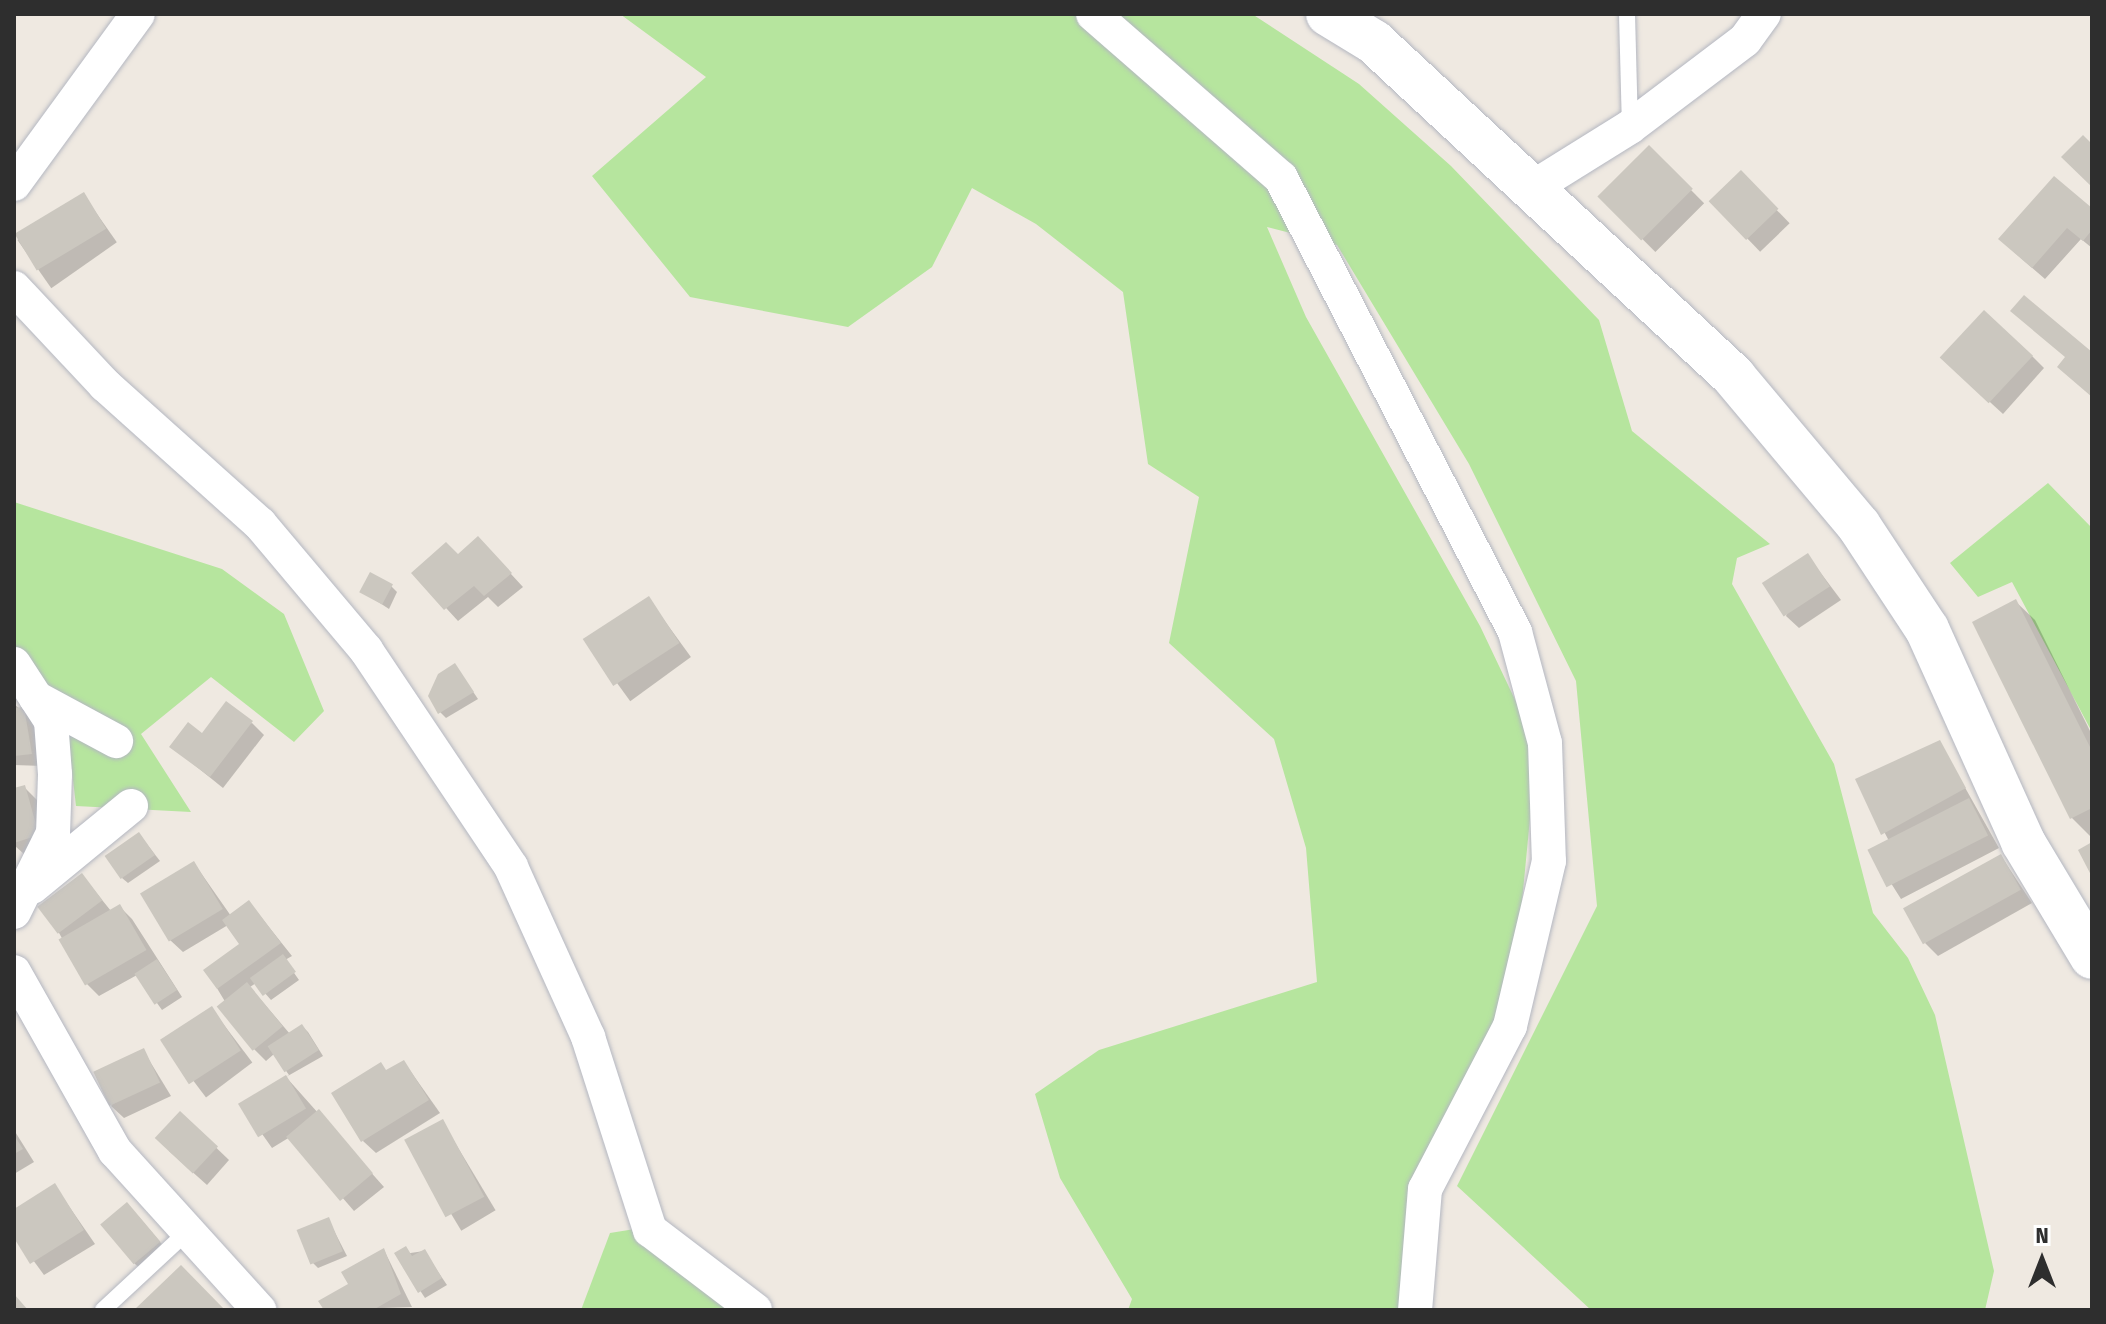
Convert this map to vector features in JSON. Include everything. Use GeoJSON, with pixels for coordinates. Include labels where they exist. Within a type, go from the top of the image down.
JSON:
{"type":"FeatureCollection","features":[{"type":"Feature","properties":{"kind":"street"},"geometry":{"type":"LineString","coordinates":[[14,184],[138,14]]}},
{"type":"Feature","properties":{"kind":"street"},"geometry":{"type":"LineString","coordinates":[[1093,14],[1281,178],[1515,632],[1545,743],[1549,861],[1510,1026],[1425,1189],[1415,1310]]}},
{"type":"Feature","properties":{"kind":"street"},"geometry":{"type":"LineString","coordinates":[[1328,14],[1374,42],[1734,377],[1859,526],[1927,629],[2023,842],[2092,957]]}},
{"type":"Feature","properties":{"kind":"street"},"geometry":{"type":"LineString","coordinates":[[1532,188],[1630,127],[1745,40],[1764,14]]}},
{"type":"Feature","properties":{"kind":"street"},"geometry":{"type":"LineString","coordinates":[[14,288],[105,385],[260,524],[366,650],[511,867],[588,1037],[650,1230],[755,1310]]}},
{"type":"Feature","properties":{"kind":"street"},"geometry":{"type":"LineString","coordinates":[[14,664],[51,721],[53,833],[20,902]]}},
{"type":"Feature","properties":{"kind":"street"},"geometry":{"type":"LineString","coordinates":[[36,698],[116,741]]}},
{"type":"Feature","properties":{"kind":"street"},"geometry":{"type":"LineString","coordinates":[[20,902],[131,806]]}},
{"type":"Feature","properties":{"kind":"street"},"geometry":{"type":"LineString","coordinates":[[14,972],[115,1151],[186,1233],[259,1310]]}},
{"type":"Feature","properties":{"kind":"lane"},"geometry":{"type":"LineString","coordinates":[[1627,14],[1630,127]]}},
{"type":"Feature","properties":{"kind":"lane"},"geometry":{"type":"LineString","coordinates":[[103,1310],[186,1233]]}},
{"type":"Feature","properties":{"kind":"green space"},"geometry":{"type":"Polygon","coordinates":[[[620,14],[1252,14],[1359,84],[1451,166],[1599,320],[1632,431],[1770,544],[1737,558],[1732,584],[1834,764],[1873,913],[1908,958],[1935,1015],[1994,1271],[1985,1310],[1591,1310],[1457,1186],[1597,906],[1576,681],[1469,464],[1337,245],[1267,227],[1306,317],[1480,626],[1537,746],[1510,1026],[1425,1189],[1415,1310],[1128,1310],[1132,1299],[1060,1178],[1035,1094],[1099,1050],[1317,982],[1306,848],[1274,739],[1169,643],[1199,497],[1148,464],[1123,292],[1036,224],[972,188],[932,267],[848,327],[690,297],[592,176],[706,77],[620,14]]]}},
{"type":"Feature","properties":{"kind":"green space"},"geometry":{"type":"Polygon","coordinates":[[[2048,483],[2092,528],[2092,732],[2012,582],[1978,597],[1950,563],[2048,483]]]}},
{"type":"Feature","properties":{"kind":"green space"},"geometry":{"type":"Polygon","coordinates":[[[14,502],[222,569],[284,614],[324,711],[294,742],[211,677],[141,734],[191,812],[76,806],[68,737],[14,662],[14,502]]]}},
{"type":"Feature","properties":{"kind":"green space"},"geometry":{"type":"Polygon","coordinates":[[[641,1228],[770,1310],[581,1310],[610,1233],[641,1228]]]}},
{"type":"Feature","properties":{"kind":"building"},"geometry":{"type":"Polygon","coordinates":[[[2083,135],[2092,144],[2092,187],[2061,157],[2083,135]]]}},
{"type":"Feature","properties":{"kind":"building"},"geometry":{"type":"Polygon","coordinates":[[[1649,145],[1693,189],[1641,240],[1597,197],[1649,145]]]}},
{"type":"Feature","properties":{"kind":"building"},"geometry":{"type":"Polygon","coordinates":[[[1741,170],[1779,209],[1746,240],[1709,201],[1741,170]]]}},
{"type":"Feature","properties":{"kind":"building"},"geometry":{"type":"Polygon","coordinates":[[[2054,176],[2092,208],[2092,230],[2083,241],[2067,228],[2032,268],[1998,239],[2054,176]]]}},
{"type":"Feature","properties":{"kind":"building"},"geometry":{"type":"Polygon","coordinates":[[[84,192],[106,229],[37,271],[15,234],[84,192]]]}},
{"type":"Feature","properties":{"kind":"building"},"geometry":{"type":"Polygon","coordinates":[[[2024,295],[2092,352],[2092,397],[2057,367],[2065,357],[2010,311],[2024,295]]]}},
{"type":"Feature","properties":{"kind":"building"},"geometry":{"type":"Polygon","coordinates":[[[1984,310],[2033,356],[1989,403],[1940,358],[1984,310]]]}},
{"type":"Feature","properties":{"kind":"building"},"geometry":{"type":"Polygon","coordinates":[[[478,536],[512,573],[484,596],[474,586],[444,610],[411,573],[446,542],[458,554],[478,536]]]}},
{"type":"Feature","properties":{"kind":"building"},"geometry":{"type":"Polygon","coordinates":[[[1808,553],[1830,587],[1784,617],[1762,583],[1808,553]]]}},
{"type":"Feature","properties":{"kind":"building"},"geometry":{"type":"Polygon","coordinates":[[[370,572],[393,584],[382,605],[359,592],[370,572]]]}},
{"type":"Feature","properties":{"kind":"building"},"geometry":{"type":"Polygon","coordinates":[[[649,596],[679,643],[613,686],[583,639],[649,596]]]}},
{"type":"Feature","properties":{"kind":"building"},"geometry":{"type":"Polygon","coordinates":[[[2016,599],[2092,751],[2092,808],[2070,819],[1972,622],[2016,599]]]}},
{"type":"Feature","properties":{"kind":"building"},"geometry":{"type":"Polygon","coordinates":[[[455,663],[474,692],[438,714],[428,696],[438,674],[455,663]]]}},
{"type":"Feature","properties":{"kind":"building"},"geometry":{"type":"Polygon","coordinates":[[[226,701],[253,721],[210,777],[169,747],[188,722],[202,733],[226,701]]]}},
{"type":"Feature","properties":{"kind":"building"},"geometry":{"type":"Polygon","coordinates":[[[24,707],[32,754],[14,756],[14,708],[24,707]]]}},
{"type":"Feature","properties":{"kind":"building"},"geometry":{"type":"Polygon","coordinates":[[[1940,740],[1966,788],[1881,835],[1855,779],[1940,740]]]}},
{"type":"Feature","properties":{"kind":"building"},"geometry":{"type":"Polygon","coordinates":[[[25,785],[39,835],[14,843],[14,788],[25,785]]]}},
{"type":"Feature","properties":{"kind":"building"},"geometry":{"type":"Polygon","coordinates":[[[1969,798],[1988,835],[1886,887],[1867,850],[1969,798]]]}},
{"type":"Feature","properties":{"kind":"building"},"geometry":{"type":"Polygon","coordinates":[[[139,832],[155,855],[121,879],[105,856],[139,832]]]}},
{"type":"Feature","properties":{"kind":"building"},"geometry":{"type":"Polygon","coordinates":[[[2092,842],[2092,877],[2078,850],[2092,842]]]}},
{"type":"Feature","properties":{"kind":"building"},"geometry":{"type":"Polygon","coordinates":[[[2001,854],[2021,890],[1923,944],[1903,908],[2001,854]]]}},
{"type":"Feature","properties":{"kind":"building"},"geometry":{"type":"Polygon","coordinates":[[[194,861],[223,909],[169,941],[140,893],[194,861]]]}},
{"type":"Feature","properties":{"kind":"building"},"geometry":{"type":"Polygon","coordinates":[[[82,873],[102,900],[58,934],[37,907],[82,873]]]}},
{"type":"Feature","properties":{"kind":"building"},"geometry":{"type":"Polygon","coordinates":[[[249,900],[281,943],[217,989],[203,970],[239,944],[222,920],[249,900]]]}},
{"type":"Feature","properties":{"kind":"building"},"geometry":{"type":"Polygon","coordinates":[[[120,904],[146,950],[85,985],[59,940],[120,904]]]}},
{"type":"Feature","properties":{"kind":"building"},"geometry":{"type":"Polygon","coordinates":[[[283,954],[296,972],[263,996],[250,978],[283,954]]]}},
{"type":"Feature","properties":{"kind":"building"},"geometry":{"type":"Polygon","coordinates":[[[157,959],[177,990],[155,1005],[134,974],[157,959]]]}},
{"type":"Feature","properties":{"kind":"building"},"geometry":{"type":"Polygon","coordinates":[[[247,982],[283,1026],[253,1051],[217,1007],[247,982]]]}},
{"type":"Feature","properties":{"kind":"building"},"geometry":{"type":"Polygon","coordinates":[[[212,1006],[241,1050],[189,1084],[160,1040],[212,1006]]]}},
{"type":"Feature","properties":{"kind":"building"},"geometry":{"type":"Polygon","coordinates":[[[302,1024],[319,1050],[284,1072],[268,1046],[302,1024]]]}},
{"type":"Feature","properties":{"kind":"building"},"geometry":{"type":"Polygon","coordinates":[[[144,1048],[160,1082],[109,1106],[93,1072],[144,1048]]]}},
{"type":"Feature","properties":{"kind":"building"},"geometry":{"type":"Polygon","coordinates":[[[404,1060],[429,1100],[361,1142],[331,1093],[381,1062],[386,1070],[404,1060]]]}},
{"type":"Feature","properties":{"kind":"building"},"geometry":{"type":"Polygon","coordinates":[[[286,1075],[306,1108],[258,1137],[238,1104],[286,1075]]]}},
{"type":"Feature","properties":{"kind":"building"},"geometry":{"type":"Polygon","coordinates":[[[319,1109],[373,1173],[340,1201],[286,1137],[319,1109]]]}},
{"type":"Feature","properties":{"kind":"building"},"geometry":{"type":"Polygon","coordinates":[[[180,1111],[218,1146],[193,1174],[155,1138],[180,1111]]]}},
{"type":"Feature","properties":{"kind":"building"},"geometry":{"type":"Polygon","coordinates":[[[443,1119],[484,1197],[445,1217],[404,1140],[443,1119]]]}},
{"type":"Feature","properties":{"kind":"building"},"geometry":{"type":"Polygon","coordinates":[[[14,1135],[23,1149],[14,1154],[14,1135]]]}},
{"type":"Feature","properties":{"kind":"building"},"geometry":{"type":"Polygon","coordinates":[[[55,1183],[84,1230],[30,1264],[14,1238],[14,1209],[55,1183]]]}},
{"type":"Feature","properties":{"kind":"building"},"geometry":{"type":"Polygon","coordinates":[[[127,1202],[160,1242],[134,1264],[100,1224],[127,1202]]]}},
{"type":"Feature","properties":{"kind":"building"},"geometry":{"type":"Polygon","coordinates":[[[329,1217],[343,1251],[310,1264],[297,1230],[329,1217]]]}},
{"type":"Feature","properties":{"kind":"building"},"geometry":{"type":"Polygon","coordinates":[[[406,1246],[412,1256],[425,1249],[442,1278],[418,1293],[394,1253],[406,1246]]]}},
{"type":"Feature","properties":{"kind":"building"},"geometry":{"type":"Polygon","coordinates":[[[384,1248],[401,1294],[373,1310],[324,1310],[318,1301],[348,1284],[341,1272],[384,1248]]]}},
{"type":"Feature","properties":{"kind":"building"},"geometry":{"type":"Polygon","coordinates":[[[181,1265],[225,1310],[134,1310],[181,1265]]]}},
{"type":"Feature","properties":{"kind":"building"},"geometry":{"type":"Polygon","coordinates":[[[14,1294],[28,1310],[14,1310],[14,1294]]]}}]}
